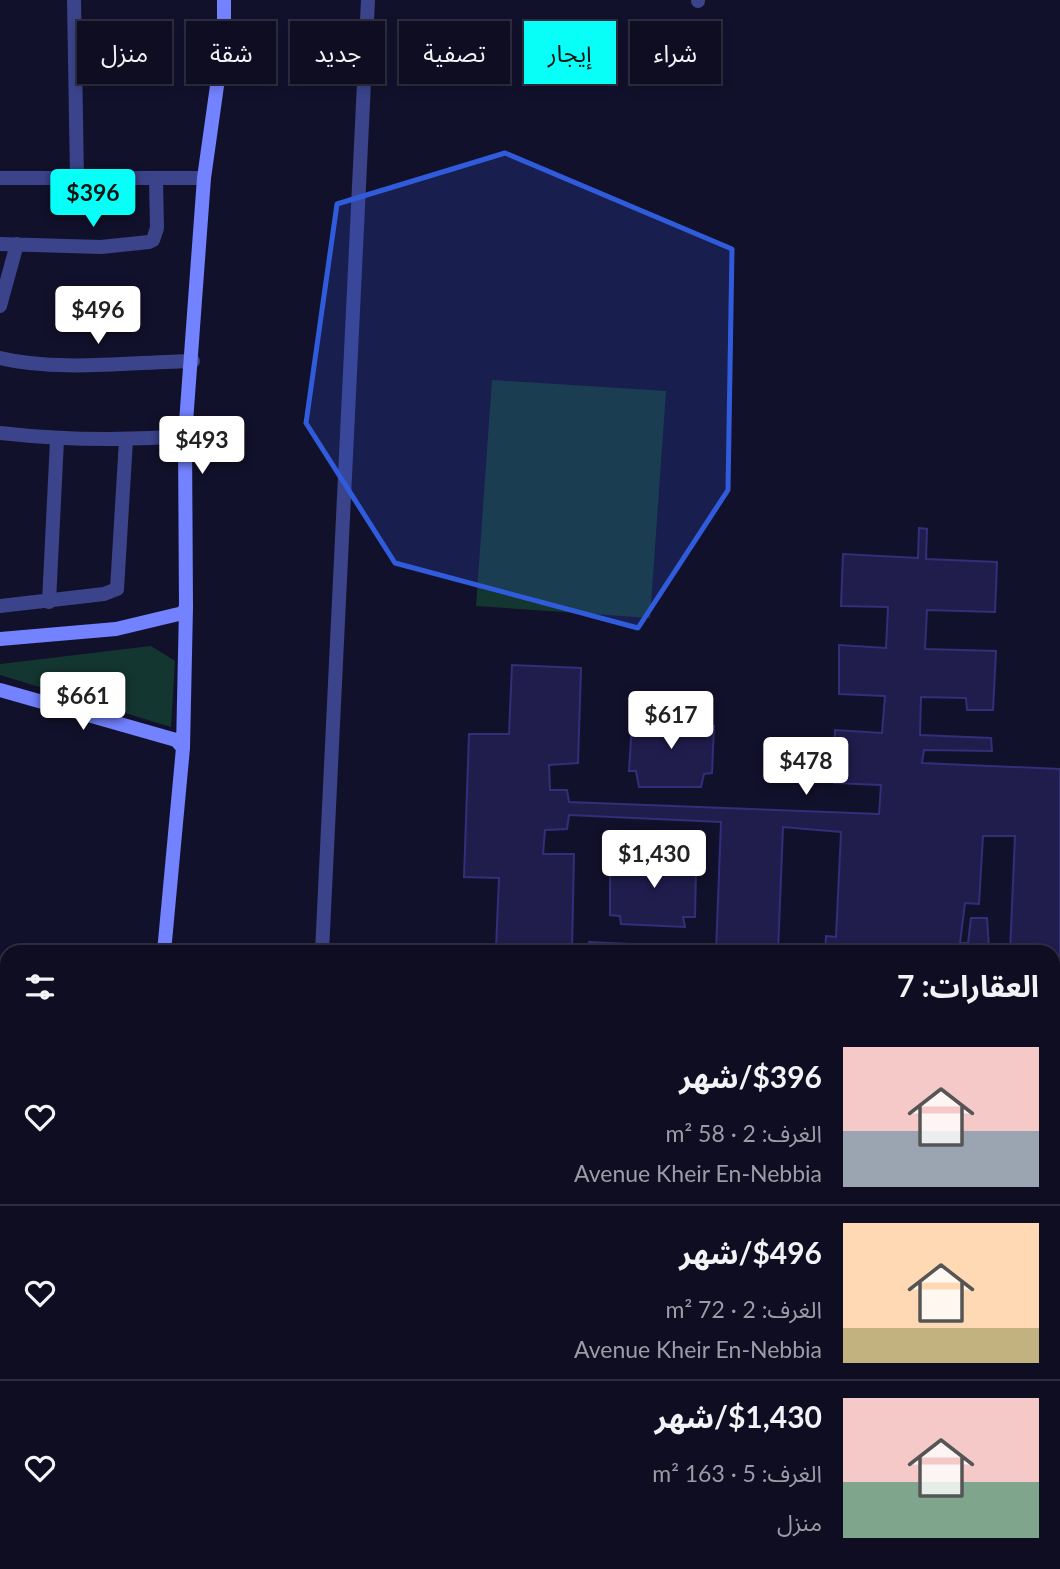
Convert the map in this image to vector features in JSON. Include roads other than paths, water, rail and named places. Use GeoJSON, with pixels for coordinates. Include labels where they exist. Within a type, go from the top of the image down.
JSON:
{"type":"FeatureCollection","features":[{"type":"Feature","properties":{"kind":"main road"},"geometry":{"type":"LineString","coordinates":[[165,945],[183,748],[187,607],[185,436],[204,178],[224,36],[224,0]]}},
{"type":"Feature","properties":{"kind":"main road"},"geometry":{"type":"LineString","coordinates":[[0,639],[116,629],[183,613],[187,607]]}},
{"type":"Feature","properties":{"kind":"main road"},"geometry":{"type":"LineString","coordinates":[[0,690],[176,740],[183,748]]}},
{"type":"Feature","properties":{"kind":"street"},"geometry":{"type":"LineString","coordinates":[[74,0],[77,178]]}},
{"type":"Feature","properties":{"kind":"street"},"geometry":{"type":"LineString","coordinates":[[322,945],[368,0]]}},
{"type":"Feature","properties":{"kind":"street"},"geometry":{"type":"LineString","coordinates":[[0,178],[204,178]]}},
{"type":"Feature","properties":{"kind":"street"},"geometry":{"type":"LineString","coordinates":[[0,244],[101,247],[149,242],[153,240],[157,228],[156,180]]}},
{"type":"Feature","properties":{"kind":"street"},"geometry":{"type":"LineString","coordinates":[[0,306],[17,244]]}},
{"type":"Feature","properties":{"kind":"street"},"geometry":{"type":"LineString","coordinates":[[0,358],[23,363],[55,364],[192,361]]}},
{"type":"Feature","properties":{"kind":"street"},"geometry":{"type":"LineString","coordinates":[[0,433],[57,440],[126,440],[185,436]]}},
{"type":"Feature","properties":{"kind":"street"},"geometry":{"type":"LineString","coordinates":[[48,602],[57,440]]}},
{"type":"Feature","properties":{"kind":"street"},"geometry":{"type":"LineString","coordinates":[[0,606],[104,594],[119,585],[126,440]]}}]}
